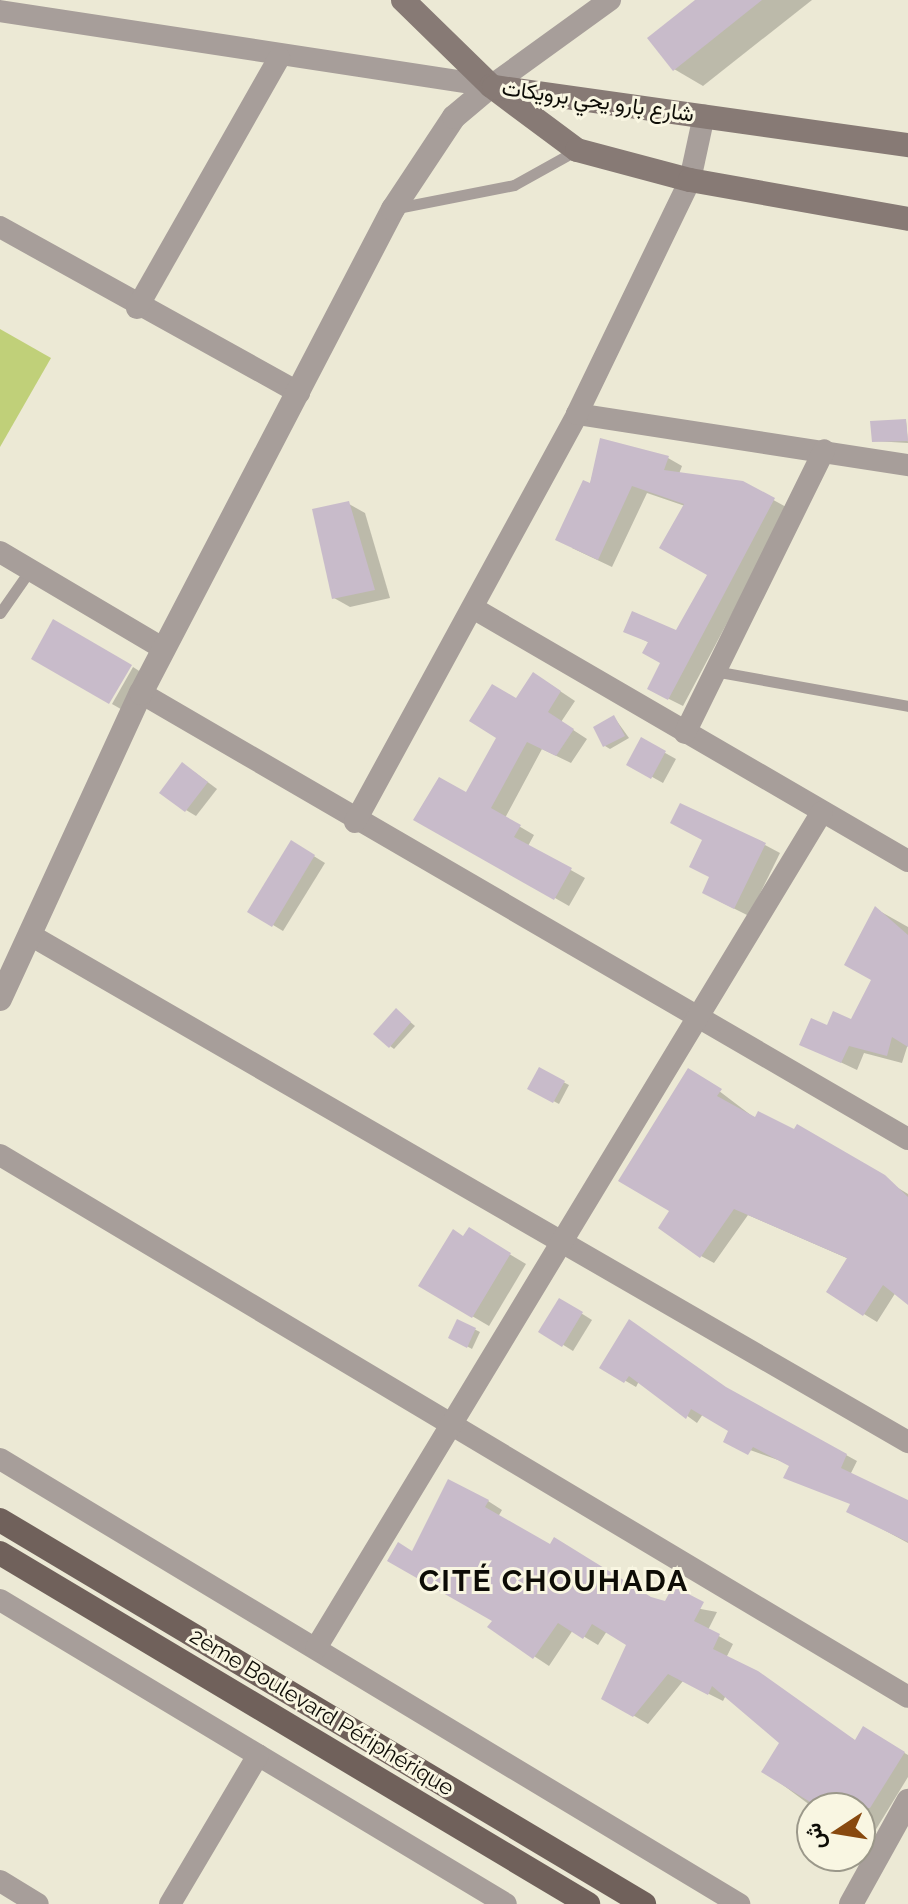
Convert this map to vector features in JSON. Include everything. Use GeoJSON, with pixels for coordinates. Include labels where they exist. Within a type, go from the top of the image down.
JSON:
{"type":"FeatureCollection","features":[{"type":"Feature","properties":{"kind":"main road"},"geometry":{"type":"LineString","coordinates":[[403,0],[491,86]]}},
{"type":"Feature","properties":{"kind":"main road","name":"شارع بارو يحي برويكات"},"geometry":{"type":"LineString","coordinates":[[491,86],[908,145]]}},
{"type":"Feature","properties":{"kind":"main road","name":"شارع بارو يحي برويكات"},"geometry":{"type":"LineString","coordinates":[[491,86],[577,150],[690,180],[908,219]]}},
{"type":"Feature","properties":{"kind":"main road","name":"2ème Boulevard Périphérique"},"geometry":{"type":"LineString","coordinates":[[0,1520],[644,1904]]}},
{"type":"Feature","properties":{"kind":"main road","name":"2ème Boulevard Périphérique"},"geometry":{"type":"LineString","coordinates":[[0,1553],[588,1904]]}},
{"type":"Feature","properties":{"kind":"street"},"geometry":{"type":"LineString","coordinates":[[0,999],[32,936],[141,693],[393,209],[454,117],[491,86],[610,0]]}},
{"type":"Feature","properties":{"kind":"street"},"geometry":{"type":"LineString","coordinates":[[0,11],[279,58],[491,86]]}},
{"type":"Feature","properties":{"kind":"street"},"geometry":{"type":"LineString","coordinates":[[137,308],[279,58]]}},
{"type":"Feature","properties":{"kind":"street"},"geometry":{"type":"LineString","coordinates":[[355,822],[577,414],[690,180],[704,115]]}},
{"type":"Feature","properties":{"kind":"street"},"geometry":{"type":"LineString","coordinates":[[0,227],[137,308],[299,393]]}},
{"type":"Feature","properties":{"kind":"street"},"geometry":{"type":"LineString","coordinates":[[577,414],[908,465]]}},
{"type":"Feature","properties":{"kind":"street"},"geometry":{"type":"LineString","coordinates":[[685,733],[824,450]]}},
{"type":"Feature","properties":{"kind":"street"},"geometry":{"type":"LineString","coordinates":[[0,552],[164,649]]}},
{"type":"Feature","properties":{"kind":"street"},"geometry":{"type":"LineString","coordinates":[[473,608],[908,861]]}},
{"type":"Feature","properties":{"kind":"street"},"geometry":{"type":"LineString","coordinates":[[141,693],[355,822],[908,1139]]}},
{"type":"Feature","properties":{"kind":"street"},"geometry":{"type":"LineString","coordinates":[[316,1648],[448,1425],[565,1239],[695,1017],[822,812]]}},
{"type":"Feature","properties":{"kind":"street"},"geometry":{"type":"LineString","coordinates":[[32,936],[565,1239],[908,1442]]}},
{"type":"Feature","properties":{"kind":"street"},"geometry":{"type":"LineString","coordinates":[[0,1155],[908,1697]]}},
{"type":"Feature","properties":{"kind":"street"},"geometry":{"type":"LineString","coordinates":[[0,1459],[739,1904]]}},
{"type":"Feature","properties":{"kind":"street"},"geometry":{"type":"LineString","coordinates":[[0,1600],[506,1904]]}},
{"type":"Feature","properties":{"kind":"street"},"geometry":{"type":"LineString","coordinates":[[170,1904],[258,1755]]}},
{"type":"Feature","properties":{"kind":"street"},"geometry":{"type":"LineString","coordinates":[[851,1904],[908,1801]]}},
{"type":"Feature","properties":{"kind":"street"},"geometry":{"type":"LineString","coordinates":[[0,1881],[38,1904]]}},
{"type":"Feature","properties":{"kind":"lane"},"geometry":{"type":"LineString","coordinates":[[393,209],[514,185],[577,150]]}},
{"type":"Feature","properties":{"kind":"lane"},"geometry":{"type":"LineString","coordinates":[[0,613],[30,570]]}},
{"type":"Feature","properties":{"kind":"lane"},"geometry":{"type":"LineString","coordinates":[[713,671],[908,706]]}},
{"type":"Feature","properties":{"kind":"green space"},"geometry":{"type":"Polygon","coordinates":[[[0,329],[51,358],[0,447],[0,329]]]}},
{"type":"Feature","properties":{"kind":"building"},"geometry":{"type":"Polygon","coordinates":[[[695,0],[762,0],[673,71],[647,38],[695,0]]]}},
{"type":"Feature","properties":{"kind":"building"},"geometry":{"type":"Polygon","coordinates":[[[906,419],[908,441],[872,442],[870,421],[906,419]]]}},
{"type":"Feature","properties":{"kind":"building"},"geometry":{"type":"Polygon","coordinates":[[[600,438],[669,456],[664,470],[743,481],[775,498],[668,700],[647,689],[660,663],[642,653],[648,642],[623,632],[632,611],[676,630],[707,575],[659,548],[684,504],[632,486],[598,560],[555,540],[583,480],[590,483],[600,438]]]}},
{"type":"Feature","properties":{"kind":"building"},"geometry":{"type":"Polygon","coordinates":[[[349,501],[375,590],[332,599],[312,509],[349,501]]]}},
{"type":"Feature","properties":{"kind":"building"},"geometry":{"type":"Polygon","coordinates":[[[53,619],[132,665],[109,704],[31,659],[53,619]]]}},
{"type":"Feature","properties":{"kind":"building"},"geometry":{"type":"Polygon","coordinates":[[[533,672],[561,691],[548,712],[574,729],[556,756],[527,742],[491,808],[521,825],[514,837],[572,868],[554,900],[413,820],[439,777],[466,792],[496,738],[469,721],[492,684],[516,698],[533,672]]]}},
{"type":"Feature","properties":{"kind":"building"},"geometry":{"type":"Polygon","coordinates":[[[614,715],[625,736],[603,747],[593,727],[614,715]]]}},
{"type":"Feature","properties":{"kind":"building"},"geometry":{"type":"Polygon","coordinates":[[[641,737],[666,751],[651,779],[626,765],[641,737]]]}},
{"type":"Feature","properties":{"kind":"building"},"geometry":{"type":"Polygon","coordinates":[[[182,762],[208,782],[185,812],[159,793],[182,762]]]}},
{"type":"Feature","properties":{"kind":"building"},"geometry":{"type":"Polygon","coordinates":[[[680,803],[766,843],[734,909],[702,893],[709,877],[689,867],[702,840],[670,823],[680,803]]]}},
{"type":"Feature","properties":{"kind":"building"},"geometry":{"type":"Polygon","coordinates":[[[291,840],[315,855],[272,927],[247,912],[291,840]]]}},
{"type":"Feature","properties":{"kind":"building"},"geometry":{"type":"Polygon","coordinates":[[[875,906],[908,935],[908,1047],[892,1037],[887,1056],[849,1046],[841,1063],[799,1045],[811,1018],[827,1025],[833,1011],[851,1019],[871,980],[844,965],[875,906]]]}},
{"type":"Feature","properties":{"kind":"building"},"geometry":{"type":"Polygon","coordinates":[[[396,1008],[411,1022],[389,1048],[373,1034],[396,1008]]]}},
{"type":"Feature","properties":{"kind":"building"},"geometry":{"type":"Polygon","coordinates":[[[539,1067],[565,1081],[553,1103],[527,1089],[539,1067]]]}},
{"type":"Feature","properties":{"kind":"building"},"geometry":{"type":"Polygon","coordinates":[[[688,1068],[722,1089],[717,1096],[755,1117],[758,1111],[794,1129],[797,1124],[885,1175],[908,1197],[908,1305],[883,1285],[863,1316],[826,1292],[847,1258],[734,1209],[700,1258],[658,1228],[669,1211],[618,1181],[688,1068]]]}},
{"type":"Feature","properties":{"kind":"building"},"geometry":{"type":"Polygon","coordinates":[[[469,1227],[511,1253],[472,1318],[418,1286],[453,1229],[463,1236],[469,1227]]]}},
{"type":"Feature","properties":{"kind":"building"},"geometry":{"type":"Polygon","coordinates":[[[559,1298],[583,1312],[562,1347],[538,1332],[559,1298]]]}},
{"type":"Feature","properties":{"kind":"building"},"geometry":{"type":"Polygon","coordinates":[[[457,1319],[476,1328],[467,1348],[448,1338],[457,1319]]]}},
{"type":"Feature","properties":{"kind":"building"},"geometry":{"type":"Polygon","coordinates":[[[629,1319],[726,1387],[847,1454],[841,1468],[908,1500],[908,1542],[846,1512],[850,1504],[783,1478],[789,1466],[753,1447],[748,1455],[723,1442],[728,1431],[691,1409],[686,1419],[629,1376],[624,1383],[599,1368],[629,1319]]]}},
{"type":"Feature","properties":{"kind":"building"},"geometry":{"type":"Polygon","coordinates":[[[448,1479],[489,1500],[485,1507],[550,1544],[554,1537],[651,1597],[665,1601],[673,1586],[704,1602],[694,1621],[720,1634],[713,1649],[758,1671],[855,1740],[863,1726],[905,1752],[876,1798],[876,1792],[796,1793],[761,1772],[779,1743],[712,1686],[708,1695],[668,1674],[633,1717],[601,1699],[626,1645],[592,1624],[583,1639],[558,1623],[533,1659],[487,1627],[492,1621],[387,1561],[398,1542],[412,1551],[448,1479]]]}},
{"type":"Feature","properties":{"kind":"district","name":"CITÉ CHOUHADA"},"geometry":{"type":"Point","coordinates":[554,1581]}}]}
